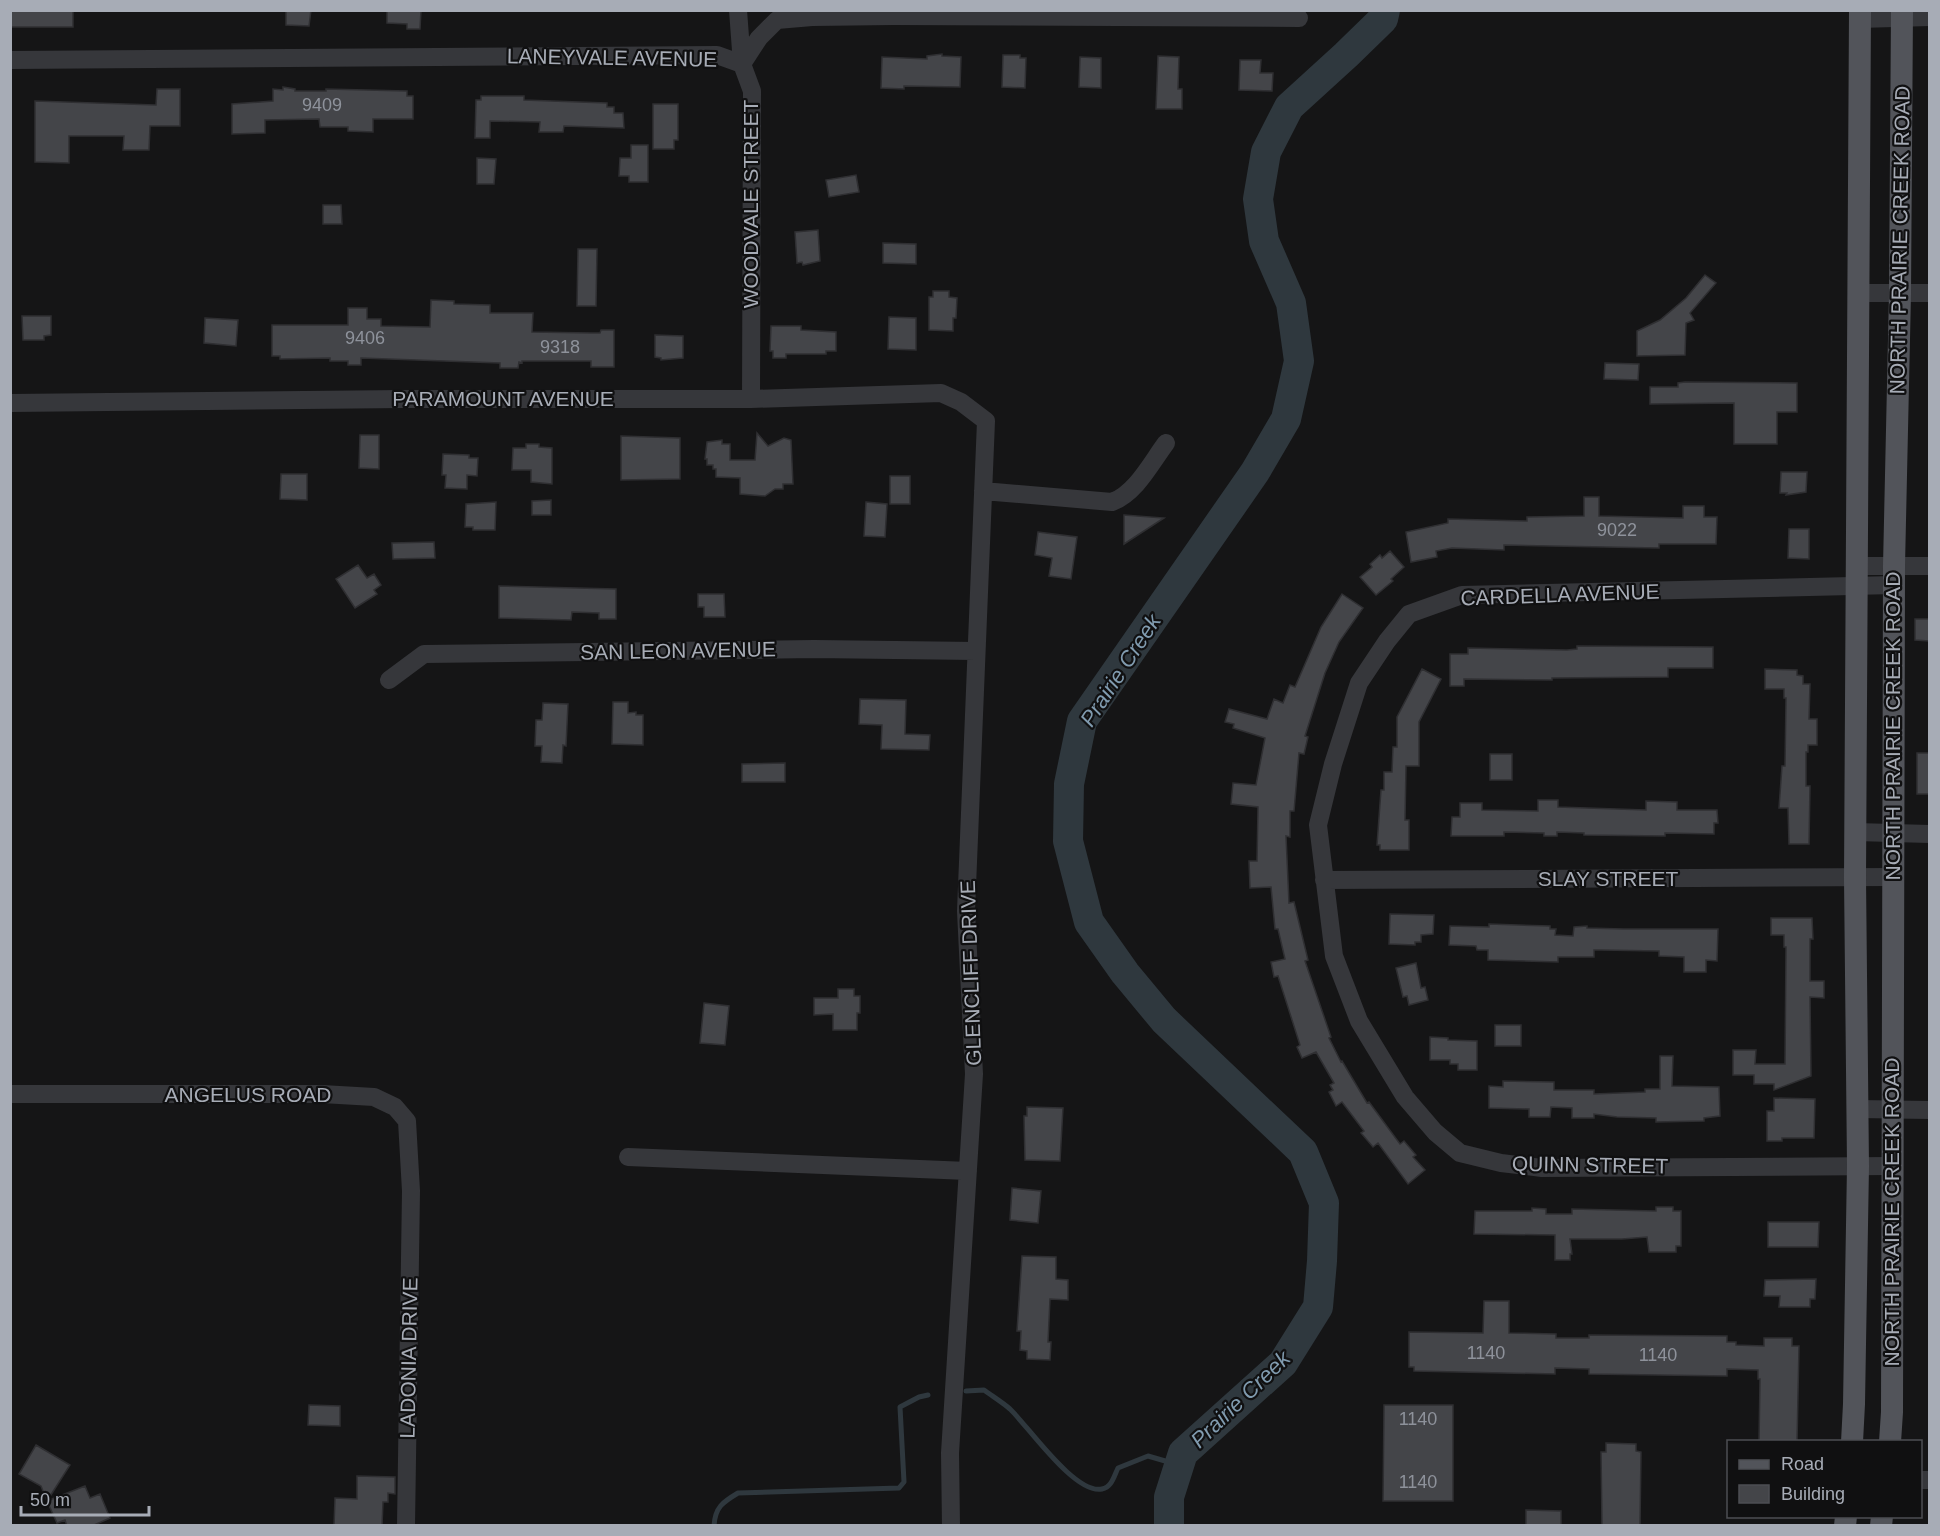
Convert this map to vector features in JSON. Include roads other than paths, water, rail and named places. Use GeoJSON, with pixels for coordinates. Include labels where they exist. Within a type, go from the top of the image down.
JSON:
{"type":"FeatureCollection","features":[{"type":"Feature","properties":{"kind":"main road","name":"NORTH PRAIRIE CREEK ROAD"},"geometry":{"type":"LineString","coordinates":[[1890,1440],[1894,576],[1900,294],[1902,14]]}},
{"type":"Feature","properties":{"kind":"main road","name":"NORTH PRAIRIE CREEK ROAD"},"geometry":{"type":"LineString","coordinates":[[1852,1440],[1858,1166],[1855,832],[1860,15]]}},
{"type":"Feature","properties":{"kind":"street","name":"WOODVALE STREET"},"geometry":{"type":"LineString","coordinates":[[738,10],[742,64],[752,91],[751,399]]}},
{"type":"Feature","properties":{"kind":"street"},"geometry":{"type":"LineString","coordinates":[[1860,15],[1902,14],[1929,17]]}},
{"type":"Feature","properties":{"kind":"street","name":"LANEYVALE AVENUE"},"geometry":{"type":"LineString","coordinates":[[10,60],[717,55],[742,64],[759,38],[777,20],[812,17],[1299,18]]}},
{"type":"Feature","properties":{"kind":"street"},"geometry":{"type":"LineString","coordinates":[[1859,293],[1929,293]]}},
{"type":"Feature","properties":{"kind":"street","name":"PARAMOUNT AVENUE"},"geometry":{"type":"LineString","coordinates":[[10,403],[404,399],[751,399],[941,393],[962,402],[986,421]]}},
{"type":"Feature","properties":{"kind":"street","name":"GLENCLIFF DRIVE"},"geometry":{"type":"LineString","coordinates":[[951,1526],[950,1454],[974,1074],[966,911],[986,421]]}},
{"type":"Feature","properties":{"kind":"street"},"geometry":{"type":"LineString","coordinates":[[983,491],[1112,502],[1118,500],[1137,483],[1166,443]]}},
{"type":"Feature","properties":{"kind":"street","name":"CARDELLA AVENUE"},"geometry":{"type":"LineString","coordinates":[[1324,880],[1318,825],[1333,764],[1359,683],[1387,641],[1410,614],[1462,595],[1894,576],[1929,566]]}},
{"type":"Feature","properties":{"kind":"street","name":"SAN LEON AVENUE"},"geometry":{"type":"LineString","coordinates":[[389,680],[424,654],[814,649],[976,651]]}},
{"type":"Feature","properties":{"kind":"street"},"geometry":{"type":"LineString","coordinates":[[1855,832],[1929,834]]}},
{"type":"Feature","properties":{"kind":"street","name":"SLAY STREET"},"geometry":{"type":"LineString","coordinates":[[1324,880],[1893,877]]}},
{"type":"Feature","properties":{"kind":"street","name":"QUINN STREET"},"geometry":{"type":"LineString","coordinates":[[1324,880],[1334,956],[1359,1021],[1405,1097],[1435,1132],[1460,1153],[1501,1163],[1542,1168],[1892,1166]]}},
{"type":"Feature","properties":{"kind":"street","name":"ANGELUS ROAD"},"geometry":{"type":"LineString","coordinates":[[10,1094],[322,1094],[374,1097],[396,1107],[407,1121],[411,1191]]}},
{"type":"Feature","properties":{"kind":"street"},"geometry":{"type":"LineString","coordinates":[[1857,1109],[1929,1110]]}},
{"type":"Feature","properties":{"kind":"street"},"geometry":{"type":"LineString","coordinates":[[628,1157],[968,1171]]}},
{"type":"Feature","properties":{"kind":"street","name":"LADONIA DRIVE"},"geometry":{"type":"LineString","coordinates":[[406,1526],[411,1191]]}},
{"type":"Feature","properties":{"kind":"waterway","name":"Prairie Creek"},"geometry":{"type":"LineString","coordinates":[[1169,1526],[1169,1497],[1183,1453],[1283,1363],[1318,1307],[1324,1203],[1303,1152],[1164,1020],[1125,973],[1089,922],[1068,841],[1069,784],[1082,721],[1255,472],[1286,419],[1299,361],[1291,303],[1264,241],[1258,199],[1266,152],[1289,107],[1383,19],[1385,10]]}},
{"type":"Feature","properties":{"kind":"waterway"},"geometry":{"type":"LineString","coordinates":[[966,1391],[984,1390],[1007,1406],[1066,1471],[1091,1488],[1105,1488],[1112,1481],[1118,1468],[1148,1456],[1179,1465]]}},
{"type":"Feature","properties":{"kind":"waterway"},"geometry":{"type":"LineString","coordinates":[[714,1526],[718,1510],[728,1499],[738,1493],[899,1488],[904,1482],[900,1407],[928,1395]]}}]}
